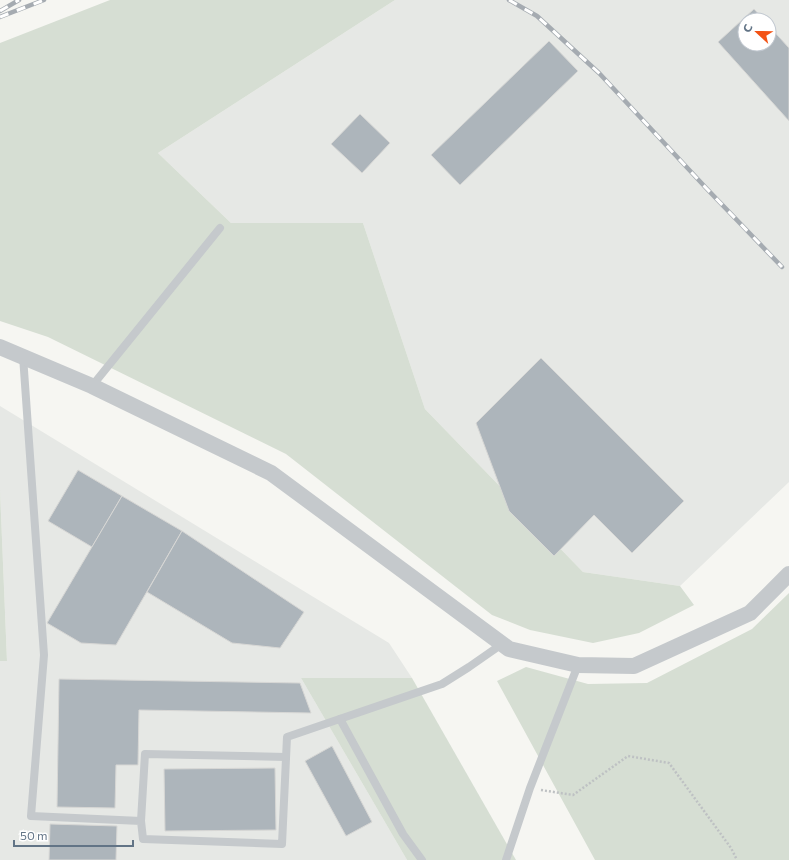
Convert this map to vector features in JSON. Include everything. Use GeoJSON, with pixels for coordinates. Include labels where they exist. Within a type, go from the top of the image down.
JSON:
{"type":"FeatureCollection","features":[{"type":"Feature","properties":{"kind":"street"},"geometry":{"type":"LineString","coordinates":[[0,347],[92,386],[271,473],[509,649],[578,665],[634,666],[750,613],[789,574]]}},
{"type":"Feature","properties":{"kind":"lane"},"geometry":{"type":"LineString","coordinates":[[92,386],[220,228]]}},
{"type":"Feature","properties":{"kind":"lane"},"geometry":{"type":"LineString","coordinates":[[23,356],[44,655],[31,816],[141,821]]}},
{"type":"Feature","properties":{"kind":"lane"},"geometry":{"type":"LineString","coordinates":[[286,757],[145,754],[141,821],[143,839],[282,844],[287,737],[442,684],[502,644]]}},
{"type":"Feature","properties":{"kind":"lane"},"geometry":{"type":"LineString","coordinates":[[506,860],[530,788],[578,665]]}},
{"type":"Feature","properties":{"kind":"lane"},"geometry":{"type":"LineString","coordinates":[[340,719],[403,834],[422,860]]}},
{"type":"Feature","properties":{"kind":"path"},"geometry":{"type":"LineString","coordinates":[[530,788],[574,795],[628,756],[669,763],[731,848],[737,860]]}},
{"type":"Feature","properties":{"kind":"shaded area"},"geometry":{"type":"Polygon","coordinates":[[[110,0],[395,0],[158,153],[231,223],[363,223],[425,409],[583,572],[680,586],[694,605],[639,633],[593,643],[530,630],[492,615],[286,454],[48,337],[0,321],[0,43],[110,0]]]}},
{"type":"Feature","properties":{"kind":"shaded area"},"geometry":{"type":"Polygon","coordinates":[[[395,0],[789,0],[789,482],[680,586],[583,572],[425,409],[363,223],[231,223],[158,153],[395,0]]]}},
{"type":"Feature","properties":{"kind":"shaded area"},"geometry":{"type":"Polygon","coordinates":[[[0,406],[389,643],[412,678],[301,678],[407,860],[0,860],[0,661],[7,660],[0,490],[0,406]]]}},
{"type":"Feature","properties":{"kind":"shaded area"},"geometry":{"type":"Polygon","coordinates":[[[0,490],[7,661],[0,661],[0,490]]]}},
{"type":"Feature","properties":{"kind":"shaded area"},"geometry":{"type":"Polygon","coordinates":[[[789,593],[789,860],[595,860],[497,681],[526,667],[588,684],[647,683],[752,629],[789,593]]]}},
{"type":"Feature","properties":{"kind":"shaded area"},"geometry":{"type":"Polygon","coordinates":[[[301,678],[412,678],[516,860],[407,860],[301,678]]]}},
{"type":"Feature","properties":{"kind":"building"},"geometry":{"type":"Polygon","coordinates":[[[737,25],[737,52],[777,52],[777,35],[789,48],[789,121],[718,42],[737,25]]]}},
{"type":"Feature","properties":{"kind":"building"},"geometry":{"type":"Polygon","coordinates":[[[549,41],[578,71],[460,185],[431,155],[549,41]]]}},
{"type":"Feature","properties":{"kind":"building"},"geometry":{"type":"Polygon","coordinates":[[[360,114],[390,143],[362,173],[331,144],[360,114]]]}},
{"type":"Feature","properties":{"kind":"building"},"geometry":{"type":"Polygon","coordinates":[[[541,358],[684,501],[632,553],[594,515],[554,556],[509,511],[476,423],[541,358]]]}},
{"type":"Feature","properties":{"kind":"building"},"geometry":{"type":"Polygon","coordinates":[[[78,470],[122,496],[92,547],[48,521],[78,470]]]}},
{"type":"Feature","properties":{"kind":"building"},"geometry":{"type":"Polygon","coordinates":[[[122,496],[182,531],[116,645],[81,643],[47,623],[122,496]]]}},
{"type":"Feature","properties":{"kind":"building"},"geometry":{"type":"Polygon","coordinates":[[[182,531],[304,612],[280,648],[232,643],[147,592],[182,531]]]}},
{"type":"Feature","properties":{"kind":"building"},"geometry":{"type":"Polygon","coordinates":[[[59,679],[300,683],[311,713],[139,710],[138,765],[116,765],[115,808],[57,807],[59,679]]]}},
{"type":"Feature","properties":{"kind":"building"},"geometry":{"type":"Polygon","coordinates":[[[332,746],[372,822],[346,836],[305,761],[332,746]]]}},
{"type":"Feature","properties":{"kind":"building"},"geometry":{"type":"Polygon","coordinates":[[[275,768],[276,830],[165,831],[164,769],[275,768]]]}},
{"type":"Feature","properties":{"kind":"building"},"geometry":{"type":"Polygon","coordinates":[[[50,824],[117,826],[116,860],[49,860],[50,824]]]}},
{"type":"Feature","properties":{"kind":"railway"},"geometry":{"type":"LineString","coordinates":[[0,11],[19,0]]}},
{"type":"Feature","properties":{"kind":"railway"},"geometry":{"type":"LineString","coordinates":[[0,17],[44,0]]}},
{"type":"Feature","properties":{"kind":"railway"},"geometry":{"type":"LineString","coordinates":[[509,0],[537,16],[599,73],[782,267]]}}]}
